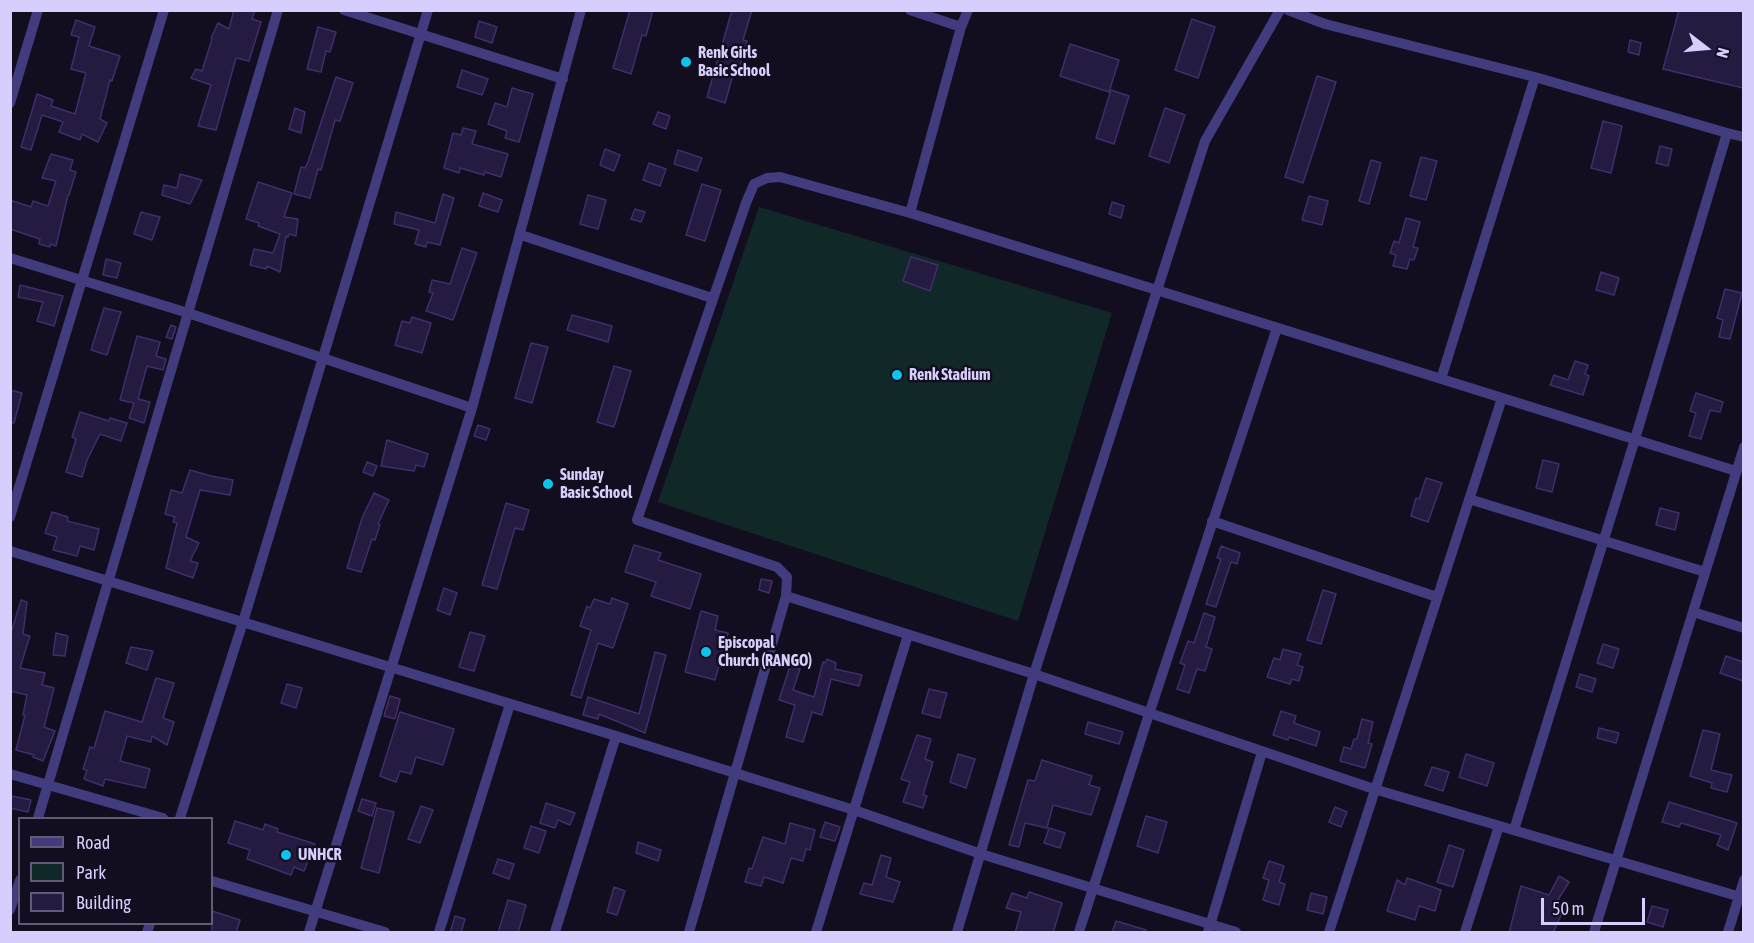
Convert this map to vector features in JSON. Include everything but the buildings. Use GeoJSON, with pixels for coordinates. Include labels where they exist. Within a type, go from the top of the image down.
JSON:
{"type":"FeatureCollection","features":[{"type":"Feature","properties":{"kind":"street"},"geometry":{"type":"LineString","coordinates":[[10,103],[38,10]]}},
{"type":"Feature","properties":{"kind":"street"},"geometry":{"type":"LineString","coordinates":[[10,517],[164,10]]}},
{"type":"Feature","properties":{"kind":"street"},"geometry":{"type":"LineString","coordinates":[[39,817],[278,10]]}},
{"type":"Feature","properties":{"kind":"street"},"geometry":{"type":"LineString","coordinates":[[344,10],[563,79]]}},
{"type":"Feature","properties":{"kind":"street"},"geometry":{"type":"LineString","coordinates":[[181,817],[243,621],[428,10]]}},
{"type":"Feature","properties":{"kind":"street"},"geometry":{"type":"LineString","coordinates":[[309,933],[472,408],[581,10]]}},
{"type":"Feature","properties":{"kind":"street"},"geometry":{"type":"LineString","coordinates":[[910,10],[961,27]]}},
{"type":"Feature","properties":{"kind":"street"},"geometry":{"type":"LineString","coordinates":[[910,213],[961,27],[968,10]]}},
{"type":"Feature","properties":{"kind":"street"},"geometry":{"type":"LineString","coordinates":[[957,933],[1034,674],[1205,141],[1280,10]]}},
{"type":"Feature","properties":{"kind":"street"},"geometry":{"type":"LineString","coordinates":[[1288,10],[1325,24],[1535,77],[1743,137]]}},
{"type":"Feature","properties":{"kind":"street"},"geometry":{"type":"LineString","coordinates":[[1441,379],[1535,77]]}},
{"type":"Feature","properties":{"kind":"street"},"geometry":{"type":"LineString","coordinates":[[1514,830],[1727,133]]}},
{"type":"Feature","properties":{"kind":"street"},"geometry":{"type":"LineString","coordinates":[[689,933],[786,596],[786,577],[777,567],[638,520],[712,298],[754,184],[767,178],[780,177],[910,213],[1736,471]]}},
{"type":"Feature","properties":{"kind":"street"},"geometry":{"type":"LineString","coordinates":[[521,235],[712,298]]}},
{"type":"Feature","properties":{"kind":"street"},"geometry":{"type":"LineString","coordinates":[[10,258],[188,313],[472,408]]}},
{"type":"Feature","properties":{"kind":"street"},"geometry":{"type":"LineString","coordinates":[[1079,933],[1276,328]]}},
{"type":"Feature","properties":{"kind":"street"},"geometry":{"type":"LineString","coordinates":[[1329,933],[1502,398]]}},
{"type":"Feature","properties":{"kind":"street"},"geometry":{"type":"LineString","coordinates":[[1594,933],[1743,447]]}},
{"type":"Feature","properties":{"kind":"street"},"geometry":{"type":"LineString","coordinates":[[1469,499],[1705,572]]}},
{"type":"Feature","properties":{"kind":"street"},"geometry":{"type":"LineString","coordinates":[[1212,521],[1437,597]]}},
{"type":"Feature","properties":{"kind":"street"},"geometry":{"type":"LineString","coordinates":[[10,551],[854,810],[1209,929],[1236,933]]}},
{"type":"Feature","properties":{"kind":"street"},"geometry":{"type":"LineString","coordinates":[[786,596],[1034,674],[1374,789],[1741,897]]}},
{"type":"Feature","properties":{"kind":"street"},"geometry":{"type":"LineString","coordinates":[[1693,612],[1743,628]]}},
{"type":"Feature","properties":{"kind":"street"},"geometry":{"type":"LineString","coordinates":[[816,933],[908,635]]}},
{"type":"Feature","properties":{"kind":"street"},"geometry":{"type":"LineString","coordinates":[[439,933],[510,704]]}},
{"type":"Feature","properties":{"kind":"street"},"geometry":{"type":"LineString","coordinates":[[555,933],[616,736]]}},
{"type":"Feature","properties":{"kind":"street"},"geometry":{"type":"LineString","coordinates":[[1209,929],[1262,752]]}},
{"type":"Feature","properties":{"kind":"street"},"geometry":{"type":"LineString","coordinates":[[10,774],[156,817]]}},
{"type":"Feature","properties":{"kind":"street"},"geometry":{"type":"LineString","coordinates":[[1465,933],[1499,826]]}},
{"type":"Feature","properties":{"kind":"street"},"geometry":{"type":"LineString","coordinates":[[1728,933],[1741,897],[1743,880]]}},
{"type":"Feature","properties":{"kind":"street"},"geometry":{"type":"LineString","coordinates":[[213,881],[385,933]]}},
{"type":"Feature","properties":{"kind":"street"},"geometry":{"type":"LineString","coordinates":[[10,910],[18,886]]}},
{"type":"Feature","properties":{"kind":"green space","name":"Renk Stadium"},"geometry":{"type":"Polygon","coordinates":[[[759,207],[1112,313],[1018,621],[658,502],[759,207]]]}},
{"type":"Feature","properties":{"kind":"place","name":"Renk Girls Basic School"},"geometry":{"type":"Point","coordinates":[686,62]}},
{"type":"Feature","properties":{"kind":"place","name":"Renk Stadium"},"geometry":{"type":"Point","coordinates":[897,375]}},
{"type":"Feature","properties":{"kind":"place","name":"Sunday Basic School"},"geometry":{"type":"Point","coordinates":[548,484]}},
{"type":"Feature","properties":{"kind":"place","name":"Episcopal Church (RANGO)"},"geometry":{"type":"Point","coordinates":[706,652]}},
{"type":"Feature","properties":{"kind":"place","name":"UNHCR"},"geometry":{"type":"Point","coordinates":[286,855]}}]}
